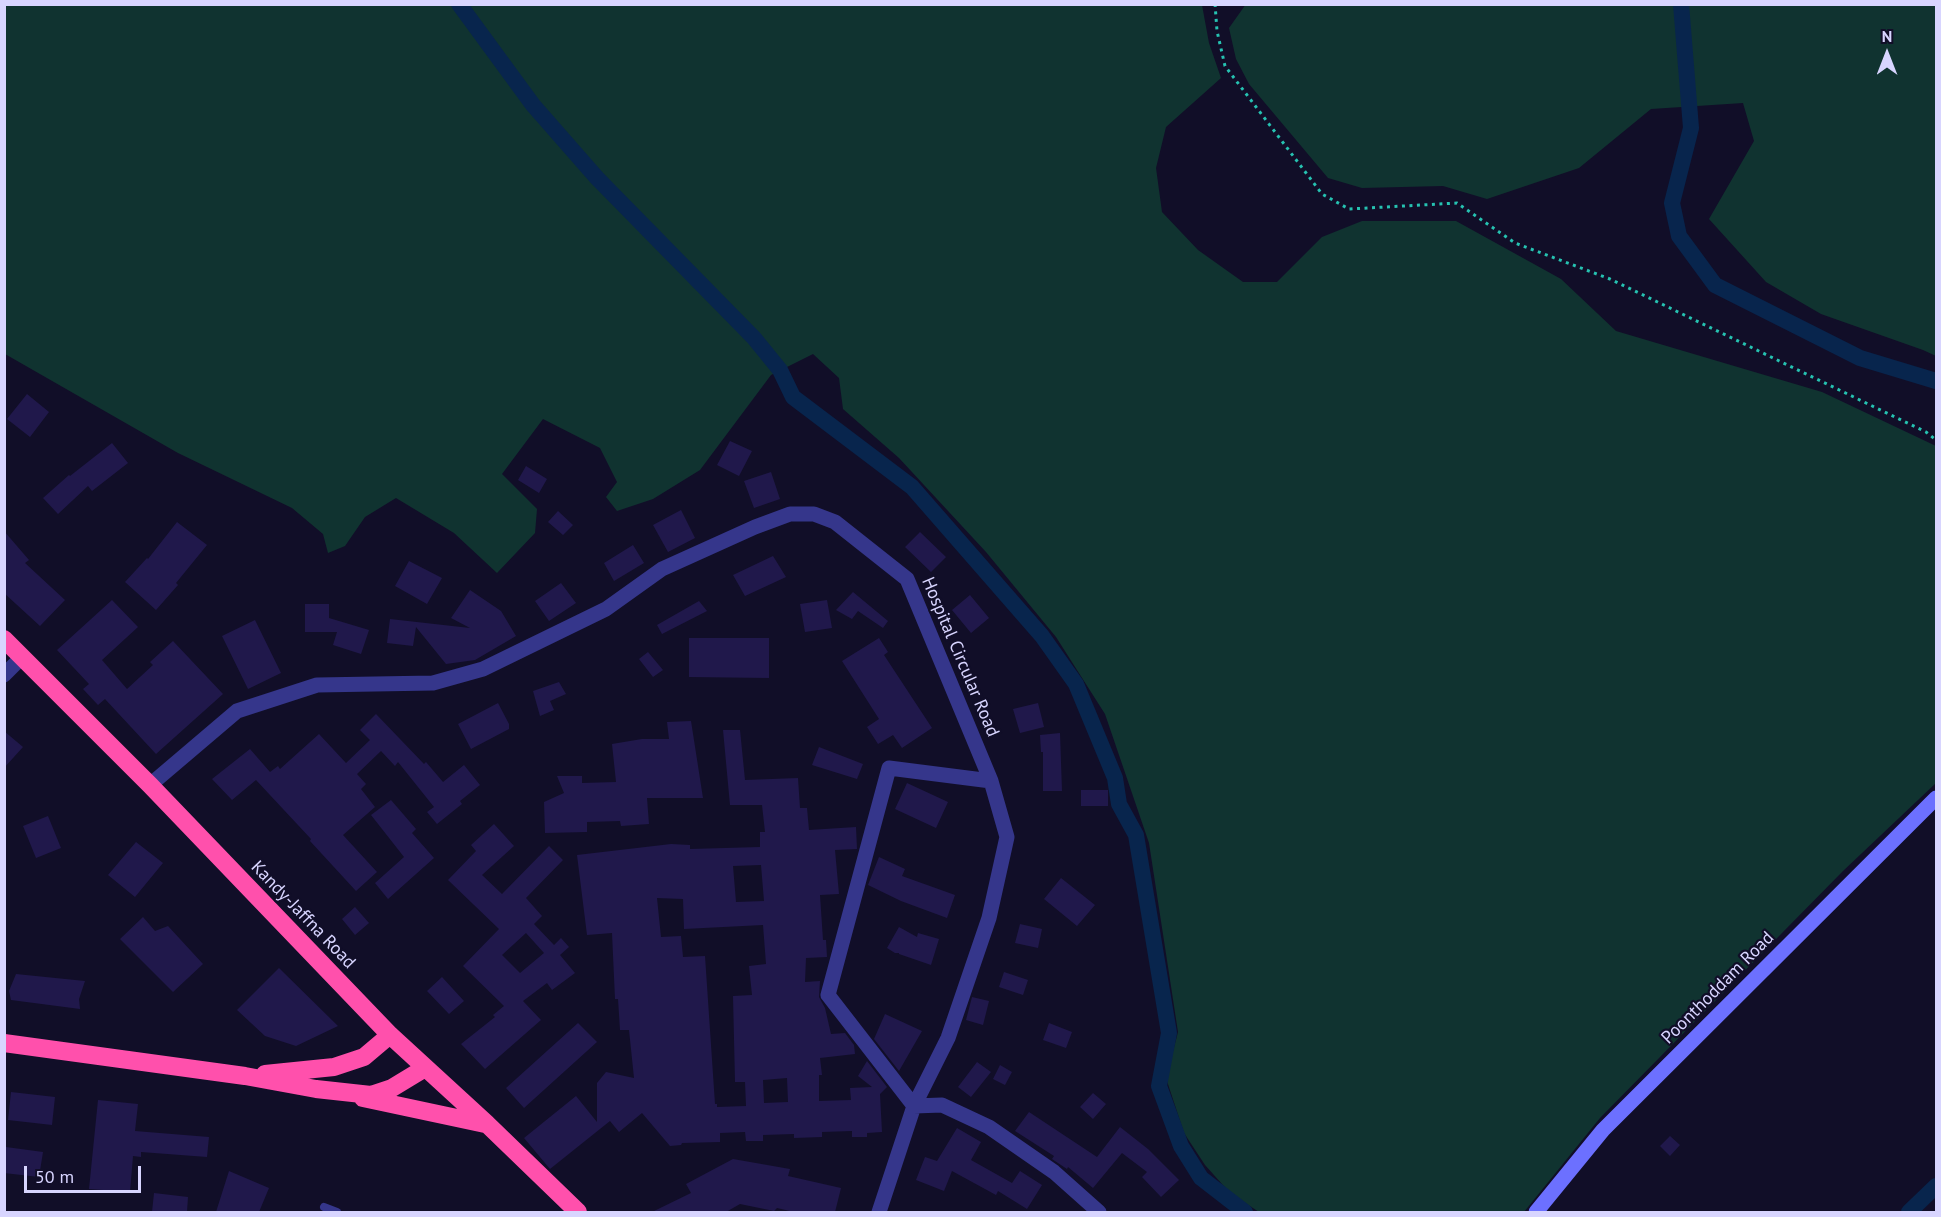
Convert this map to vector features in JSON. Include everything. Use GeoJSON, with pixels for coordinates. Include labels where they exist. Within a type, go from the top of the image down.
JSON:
{"type":"FeatureCollection","features":[{"type":"Feature","properties":{"kind":"highway","name":"Kandy-Jaffna Road"},"geometry":{"type":"LineString","coordinates":[[4,639],[150,785],[390,1035],[579,1212]]}},
{"type":"Feature","properties":{"kind":"highway"},"geometry":{"type":"LineString","coordinates":[[245,1076],[334,1066],[364,1057],[390,1035]]}},
{"type":"Feature","properties":{"kind":"highway"},"geometry":{"type":"LineString","coordinates":[[4,1044],[245,1076],[487,1124]]}},
{"type":"Feature","properties":{"kind":"highway"},"geometry":{"type":"LineString","coordinates":[[316,1089],[371,1095],[392,1088],[425,1068]]}},
{"type":"Feature","properties":{"kind":"street","name":"Hospital Circular Road"},"geometry":{"type":"LineString","coordinates":[[150,785],[237,711],[317,685],[433,683],[483,669],[606,609],[662,569],[755,527],[790,514],[814,514],[835,522],[908,579],[990,781],[1007,837],[990,918],[948,1038],[914,1106],[879,1212]]}},
{"type":"Feature","properties":{"kind":"street"},"geometry":{"type":"LineString","coordinates":[[4,675],[22,657]]}},
{"type":"Feature","properties":{"kind":"street"},"geometry":{"type":"LineString","coordinates":[[990,781],[889,768],[828,995],[914,1106],[942,1105],[989,1126],[1054,1172],[1099,1212]]}},
{"type":"Feature","properties":{"kind":"street","name":"Poonthoddam Road"},"geometry":{"type":"LineString","coordinates":[[1536,1212],[1603,1130],[1936,798]]}},
{"type":"Feature","properties":{"kind":"lane"},"geometry":{"type":"LineString","coordinates":[[324,1208],[337,1212]]}},
{"type":"Feature","properties":{"kind":"path"},"geometry":{"type":"LineString","coordinates":[[1215,4],[1217,30],[1225,66],[1322,194],[1349,209],[1457,204],[1515,243],[1610,279],[1926,432],[1936,440]]}},
{"type":"Feature","properties":{"kind":"green space"},"geometry":{"type":"Polygon","coordinates":[[[5,4],[1202,5],[1209,43],[1221,78],[1166,127],[1156,168],[1162,212],[1198,250],[1243,282],[1277,282],[1322,237],[1362,221],[1456,221],[1561,279],[1616,331],[1822,392],[1936,446],[1936,783],[1843,871],[1600,1118],[1524,1212],[1259,1212],[1230,1193],[1205,1165],[1184,1133],[1166,1078],[1178,1032],[1149,843],[1105,714],[1056,637],[986,552],[899,458],[843,409],[839,378],[813,354],[771,375],[700,470],[653,499],[617,511],[606,497],[617,482],[600,448],[543,419],[502,474],[537,509],[535,533],[497,573],[454,533],[396,498],[365,517],[345,546],[328,553],[323,534],[292,508],[178,453],[5,354],[5,4]]]}},
{"type":"Feature","properties":{"kind":"green space"},"geometry":{"type":"Polygon","coordinates":[[[1246,4],[1936,5],[1936,356],[1821,314],[1766,282],[1709,219],[1754,141],[1743,103],[1651,109],[1579,168],[1487,199],[1443,186],[1362,188],[1328,178],[1249,84],[1236,59],[1229,28],[1246,4]]]}},
{"type":"Feature","properties":{"kind":"building"},"geometry":{"type":"Polygon","coordinates":[[[27,394],[49,412],[30,437],[7,419],[27,394]]]}},
{"type":"Feature","properties":{"kind":"building"},"geometry":{"type":"Polygon","coordinates":[[[730,441],[752,451],[739,476],[717,465],[730,441]]]}},
{"type":"Feature","properties":{"kind":"building"},"geometry":{"type":"Polygon","coordinates":[[[112,443],[128,463],[92,491],[88,486],[58,514],[43,498],[112,443]]]}},
{"type":"Feature","properties":{"kind":"building"},"geometry":{"type":"Polygon","coordinates":[[[526,466],[547,479],[539,493],[518,480],[526,466]]]}},
{"type":"Feature","properties":{"kind":"building"},"geometry":{"type":"Polygon","coordinates":[[[771,472],[780,499],[754,508],[744,481],[771,472]]]}},
{"type":"Feature","properties":{"kind":"building"},"geometry":{"type":"Polygon","coordinates":[[[681,510],[695,538],[668,552],[653,525],[681,510]]]}},
{"type":"Feature","properties":{"kind":"building"},"geometry":{"type":"Polygon","coordinates":[[[558,511],[573,525],[563,535],[548,522],[558,511]]]}},
{"type":"Feature","properties":{"kind":"building"},"geometry":{"type":"Polygon","coordinates":[[[177,522],[207,545],[176,583],[178,585],[156,610],[125,582],[148,559],[177,522]]]}},
{"type":"Feature","properties":{"kind":"building"},"geometry":{"type":"Polygon","coordinates":[[[4,531],[29,560],[25,563],[65,600],[40,626],[4,593],[4,531]]]}},
{"type":"Feature","properties":{"kind":"building"},"geometry":{"type":"Polygon","coordinates":[[[920,532],[946,557],[931,572],[905,547],[920,532]]]}},
{"type":"Feature","properties":{"kind":"building"},"geometry":{"type":"Polygon","coordinates":[[[633,545],[644,563],[614,581],[604,563],[633,545]]]}},
{"type":"Feature","properties":{"kind":"building"},"geometry":{"type":"Polygon","coordinates":[[[773,556],[786,577],[745,596],[733,575],[773,556]]]}},
{"type":"Feature","properties":{"kind":"building"},"geometry":{"type":"Polygon","coordinates":[[[409,561],[442,578],[427,604],[395,586],[409,561]]]}},
{"type":"Feature","properties":{"kind":"building"},"geometry":{"type":"Polygon","coordinates":[[[561,583],[576,603],[549,621],[535,601],[561,583]]]}},
{"type":"Feature","properties":{"kind":"building"},"geometry":{"type":"Polygon","coordinates":[[[470,590],[501,611],[516,636],[475,660],[446,664],[416,627],[413,646],[387,643],[390,619],[470,628],[451,618],[470,590]]]}},
{"type":"Feature","properties":{"kind":"building"},"geometry":{"type":"Polygon","coordinates":[[[853,592],[888,621],[883,628],[858,611],[852,619],[836,610],[853,592]]]}},
{"type":"Feature","properties":{"kind":"building"},"geometry":{"type":"Polygon","coordinates":[[[970,595],[989,618],[971,633],[952,610],[970,595]]]}},
{"type":"Feature","properties":{"kind":"building"},"geometry":{"type":"Polygon","coordinates":[[[112,600],[138,627],[102,660],[127,689],[153,665],[150,662],[173,641],[223,694],[156,754],[105,699],[98,705],[83,689],[89,684],[57,650],[112,600]]]}},
{"type":"Feature","properties":{"kind":"building"},"geometry":{"type":"Polygon","coordinates":[[[827,600],[832,628],[805,632],[800,604],[827,600]]]}},
{"type":"Feature","properties":{"kind":"building"},"geometry":{"type":"Polygon","coordinates":[[[699,601],[707,611],[662,634],[657,625],[699,601]]]}},
{"type":"Feature","properties":{"kind":"building"},"geometry":{"type":"Polygon","coordinates":[[[305,604],[329,604],[329,618],[369,630],[361,654],[333,645],[337,632],[305,632],[305,604]]]}},
{"type":"Feature","properties":{"kind":"building"},"geometry":{"type":"Polygon","coordinates":[[[255,620],[281,673],[248,689],[222,636],[255,620]]]}},
{"type":"Feature","properties":{"kind":"building"},"geometry":{"type":"Polygon","coordinates":[[[689,638],[769,638],[769,678],[689,677],[689,638]]]}},
{"type":"Feature","properties":{"kind":"building"},"geometry":{"type":"Polygon","coordinates":[[[879,638],[888,652],[884,655],[932,728],[902,748],[893,735],[878,744],[867,727],[879,719],[842,661],[879,638]]]}},
{"type":"Feature","properties":{"kind":"building"},"geometry":{"type":"Polygon","coordinates":[[[648,652],[663,670],[653,677],[639,659],[648,652]]]}},
{"type":"Feature","properties":{"kind":"building"},"geometry":{"type":"Polygon","coordinates":[[[559,682],[566,694],[550,701],[554,710],[540,716],[533,691],[559,682]]]}},
{"type":"Feature","properties":{"kind":"building"},"geometry":{"type":"Polygon","coordinates":[[[498,703],[509,724],[509,729],[471,749],[458,724],[498,703]]]}},
{"type":"Feature","properties":{"kind":"building"},"geometry":{"type":"Polygon","coordinates":[[[1038,703],[1044,727],[1020,733],[1013,709],[1038,703]]]}},
{"type":"Feature","properties":{"kind":"building"},"geometry":{"type":"Polygon","coordinates":[[[376,714],[424,764],[426,762],[443,782],[464,765],[480,785],[460,801],[462,804],[437,824],[427,812],[434,807],[398,762],[395,766],[381,751],[357,774],[366,784],[361,789],[375,807],[343,835],[377,872],[356,891],[256,780],[232,800],[212,779],[250,749],[270,772],[278,766],[280,769],[319,734],[346,763],[370,740],[360,730],[376,714]]]}},
{"type":"Feature","properties":{"kind":"building"},"geometry":{"type":"Polygon","coordinates":[[[691,721],[703,798],[647,798],[649,824],[621,826],[620,821],[587,822],[587,832],[545,833],[544,802],[564,793],[557,776],[582,776],[582,783],[616,782],[612,744],[642,739],[669,739],[667,722],[691,721]]]}},
{"type":"Feature","properties":{"kind":"building"},"geometry":{"type":"Polygon","coordinates":[[[723,730],[740,730],[745,780],[798,778],[800,808],[807,808],[809,830],[856,827],[857,849],[835,850],[839,894],[820,895],[823,940],[826,940],[827,957],[806,958],[805,982],[820,981],[819,997],[825,1008],[831,1034],[845,1033],[854,1045],[855,1054],[820,1058],[822,1075],[819,1075],[819,1101],[851,1100],[850,1088],[872,1087],[858,1076],[867,1061],[887,1087],[880,1094],[882,1132],[867,1133],[867,1137],[852,1137],[852,1131],[822,1132],[822,1137],[794,1138],[794,1134],[763,1135],[763,1141],[746,1141],[745,1132],[720,1133],[720,1142],[682,1143],[670,1146],[642,1113],[619,1132],[610,1121],[550,1169],[524,1138],[576,1096],[597,1122],[597,1083],[606,1072],[634,1078],[629,1030],[620,1030],[618,999],[615,999],[612,933],[587,935],[577,855],[671,844],[690,845],[690,849],[760,847],[760,832],[765,832],[762,805],[730,805],[723,730]],[[761,865],[733,866],[736,902],[764,901],[761,865]],[[657,898],[661,937],[681,936],[683,957],[705,956],[715,1104],[717,1107],[746,1106],[745,1082],[735,1082],[733,996],[752,995],[749,966],[766,964],[763,925],[684,929],[683,899],[657,898]],[[787,1078],[763,1080],[764,1103],[788,1102],[787,1078]]]}},
{"type":"Feature","properties":{"kind":"building"},"geometry":{"type":"Polygon","coordinates":[[[4,731],[23,747],[4,768],[4,731]]]}},
{"type":"Feature","properties":{"kind":"building"},"geometry":{"type":"Polygon","coordinates":[[[1060,733],[1062,791],[1043,791],[1043,752],[1041,752],[1040,735],[1060,733]]]}},
{"type":"Feature","properties":{"kind":"building"},"geometry":{"type":"Polygon","coordinates":[[[819,747],[863,764],[857,779],[812,765],[819,747]]]}},
{"type":"Feature","properties":{"kind":"building"},"geometry":{"type":"Polygon","coordinates":[[[907,783],[948,802],[936,828],[895,809],[907,783]]]}},
{"type":"Feature","properties":{"kind":"building"},"geometry":{"type":"Polygon","coordinates":[[[1081,790],[1108,790],[1108,806],[1081,806],[1081,790]]]}},
{"type":"Feature","properties":{"kind":"building"},"geometry":{"type":"Polygon","coordinates":[[[391,800],[416,829],[412,833],[434,858],[388,899],[375,883],[404,857],[371,815],[391,800]]]}},
{"type":"Feature","properties":{"kind":"building"},"geometry":{"type":"Polygon","coordinates":[[[48,816],[61,848],[36,858],[23,826],[48,816]]]}},
{"type":"Feature","properties":{"kind":"building"},"geometry":{"type":"Polygon","coordinates":[[[494,824],[514,846],[482,875],[502,894],[549,846],[563,860],[526,898],[542,916],[534,924],[554,945],[561,938],[569,947],[560,955],[575,973],[552,990],[547,983],[523,1001],[541,1020],[485,1069],[461,1044],[495,1017],[493,1015],[504,1006],[463,966],[499,929],[448,880],[476,851],[471,845],[494,824]],[[526,933],[502,955],[520,973],[544,953],[526,933]]]}},
{"type":"Feature","properties":{"kind":"building"},"geometry":{"type":"Polygon","coordinates":[[[136,842],[163,863],[135,897],[108,875],[136,842]]]}},
{"type":"Feature","properties":{"kind":"building"},"geometry":{"type":"Polygon","coordinates":[[[879,857],[905,869],[902,876],[955,895],[947,918],[901,901],[868,885],[879,857]]]}},
{"type":"Feature","properties":{"kind":"building"},"geometry":{"type":"Polygon","coordinates":[[[1061,878],[1095,905],[1077,926],[1044,899],[1061,878]]]}},
{"type":"Feature","properties":{"kind":"building"},"geometry":{"type":"Polygon","coordinates":[[[355,907],[369,923],[355,935],[342,919],[355,907]]]}},
{"type":"Feature","properties":{"kind":"building"},"geometry":{"type":"Polygon","coordinates":[[[143,917],[155,931],[168,926],[203,964],[173,992],[120,939],[143,917]]]}},
{"type":"Feature","properties":{"kind":"building"},"geometry":{"type":"Polygon","coordinates":[[[1020,924],[1042,929],[1038,948],[1015,943],[1020,924]]]}},
{"type":"Feature","properties":{"kind":"building"},"geometry":{"type":"Polygon","coordinates":[[[899,927],[917,937],[918,933],[939,939],[931,965],[887,948],[899,927]]]}},
{"type":"Feature","properties":{"kind":"building"},"geometry":{"type":"Polygon","coordinates":[[[279,968],[338,1026],[296,1046],[265,1036],[237,1010],[279,968]]]}},
{"type":"Feature","properties":{"kind":"building"},"geometry":{"type":"Polygon","coordinates":[[[1004,972],[1028,980],[1023,995],[999,987],[1004,972]]]}},
{"type":"Feature","properties":{"kind":"building"},"geometry":{"type":"Polygon","coordinates":[[[16,974],[85,981],[79,999],[80,1009],[11,1000],[9,991],[16,974]]]}},
{"type":"Feature","properties":{"kind":"building"},"geometry":{"type":"Polygon","coordinates":[[[442,977],[464,1001],[449,1014],[427,991],[442,977]]]}},
{"type":"Feature","properties":{"kind":"building"},"geometry":{"type":"Polygon","coordinates":[[[972,997],[989,1001],[983,1025],[966,1020],[972,997]]]}},
{"type":"Feature","properties":{"kind":"building"},"geometry":{"type":"Polygon","coordinates":[[[885,1014],[922,1031],[899,1071],[874,1039],[885,1014]]]}},
{"type":"Feature","properties":{"kind":"building"},"geometry":{"type":"Polygon","coordinates":[[[578,1023],[597,1042],[524,1108],[506,1088],[578,1023]]]}},
{"type":"Feature","properties":{"kind":"building"},"geometry":{"type":"Polygon","coordinates":[[[1049,1023],[1072,1032],[1066,1048],[1043,1040],[1049,1023]]]}},
{"type":"Feature","properties":{"kind":"building"},"geometry":{"type":"Polygon","coordinates":[[[977,1062],[991,1072],[971,1097],[958,1087],[977,1062]]]}},
{"type":"Feature","properties":{"kind":"building"},"geometry":{"type":"Polygon","coordinates":[[[1000,1065],[1012,1072],[1005,1085],[993,1079],[1000,1065]]]}},
{"type":"Feature","properties":{"kind":"building"},"geometry":{"type":"Polygon","coordinates":[[[11,1092],[55,1097],[52,1125],[8,1120],[11,1092]]]}},
{"type":"Feature","properties":{"kind":"building"},"geometry":{"type":"Polygon","coordinates":[[[1093,1093],[1106,1104],[1093,1119],[1080,1107],[1093,1093]]]}},
{"type":"Feature","properties":{"kind":"building"},"geometry":{"type":"Polygon","coordinates":[[[98,1100],[138,1104],[135,1131],[209,1137],[207,1157],[141,1152],[141,1157],[133,1156],[130,1192],[89,1189],[98,1100]]]}},
{"type":"Feature","properties":{"kind":"building"},"geometry":{"type":"Polygon","coordinates":[[[1029,1112],[1097,1157],[1120,1127],[1148,1149],[1179,1180],[1161,1197],[1142,1177],[1147,1172],[1122,1153],[1093,1188],[1068,1167],[1067,1169],[1052,1159],[1054,1156],[1015,1131],[1029,1112]]]}},
{"type":"Feature","properties":{"kind":"building"},"geometry":{"type":"Polygon","coordinates":[[[957,1128],[981,1142],[971,1160],[1012,1183],[1020,1171],[1042,1185],[1027,1209],[998,1191],[996,1195],[952,1171],[944,1191],[916,1180],[925,1157],[937,1161],[957,1128]]]}},
{"type":"Feature","properties":{"kind":"building"},"geometry":{"type":"Polygon","coordinates":[[[1670,1136],[1680,1145],[1670,1156],[1660,1146],[1670,1136]]]}},
{"type":"Feature","properties":{"kind":"building"},"geometry":{"type":"Polygon","coordinates":[[[6,1147],[43,1152],[39,1177],[4,1173],[6,1147]]]}},
{"type":"Feature","properties":{"kind":"building"},"geometry":{"type":"Polygon","coordinates":[[[733,1159],[790,1169],[788,1176],[841,1188],[835,1212],[794,1212],[777,1208],[774,1211],[740,1204],[726,1212],[652,1212],[691,1193],[686,1184],[733,1159]]]}},
{"type":"Feature","properties":{"kind":"building"},"geometry":{"type":"Polygon","coordinates":[[[229,1171],[269,1188],[259,1212],[216,1212],[229,1171]]]}},
{"type":"Feature","properties":{"kind":"building"},"geometry":{"type":"Polygon","coordinates":[[[154,1193],[188,1197],[187,1212],[152,1212],[154,1193]]]}},
{"type":"Feature","properties":{"kind":"waterway"},"geometry":{"type":"LineString","coordinates":[[459,4],[533,105],[597,178],[754,338],[780,370],[793,397],[912,487],[1042,636],[1076,684],[1115,778],[1119,804],[1136,835],[1169,1033],[1159,1086],[1181,1146],[1201,1178],[1245,1212]]}},
{"type":"Feature","properties":{"kind":"waterway"},"geometry":{"type":"LineString","coordinates":[[1681,4],[1691,128],[1672,203],[1679,236],[1715,285],[1860,358],[1936,381]]}},
{"type":"Feature","properties":{"kind":"waterway"},"geometry":{"type":"LineString","coordinates":[[1909,1212],[1936,1186]]}}]}
